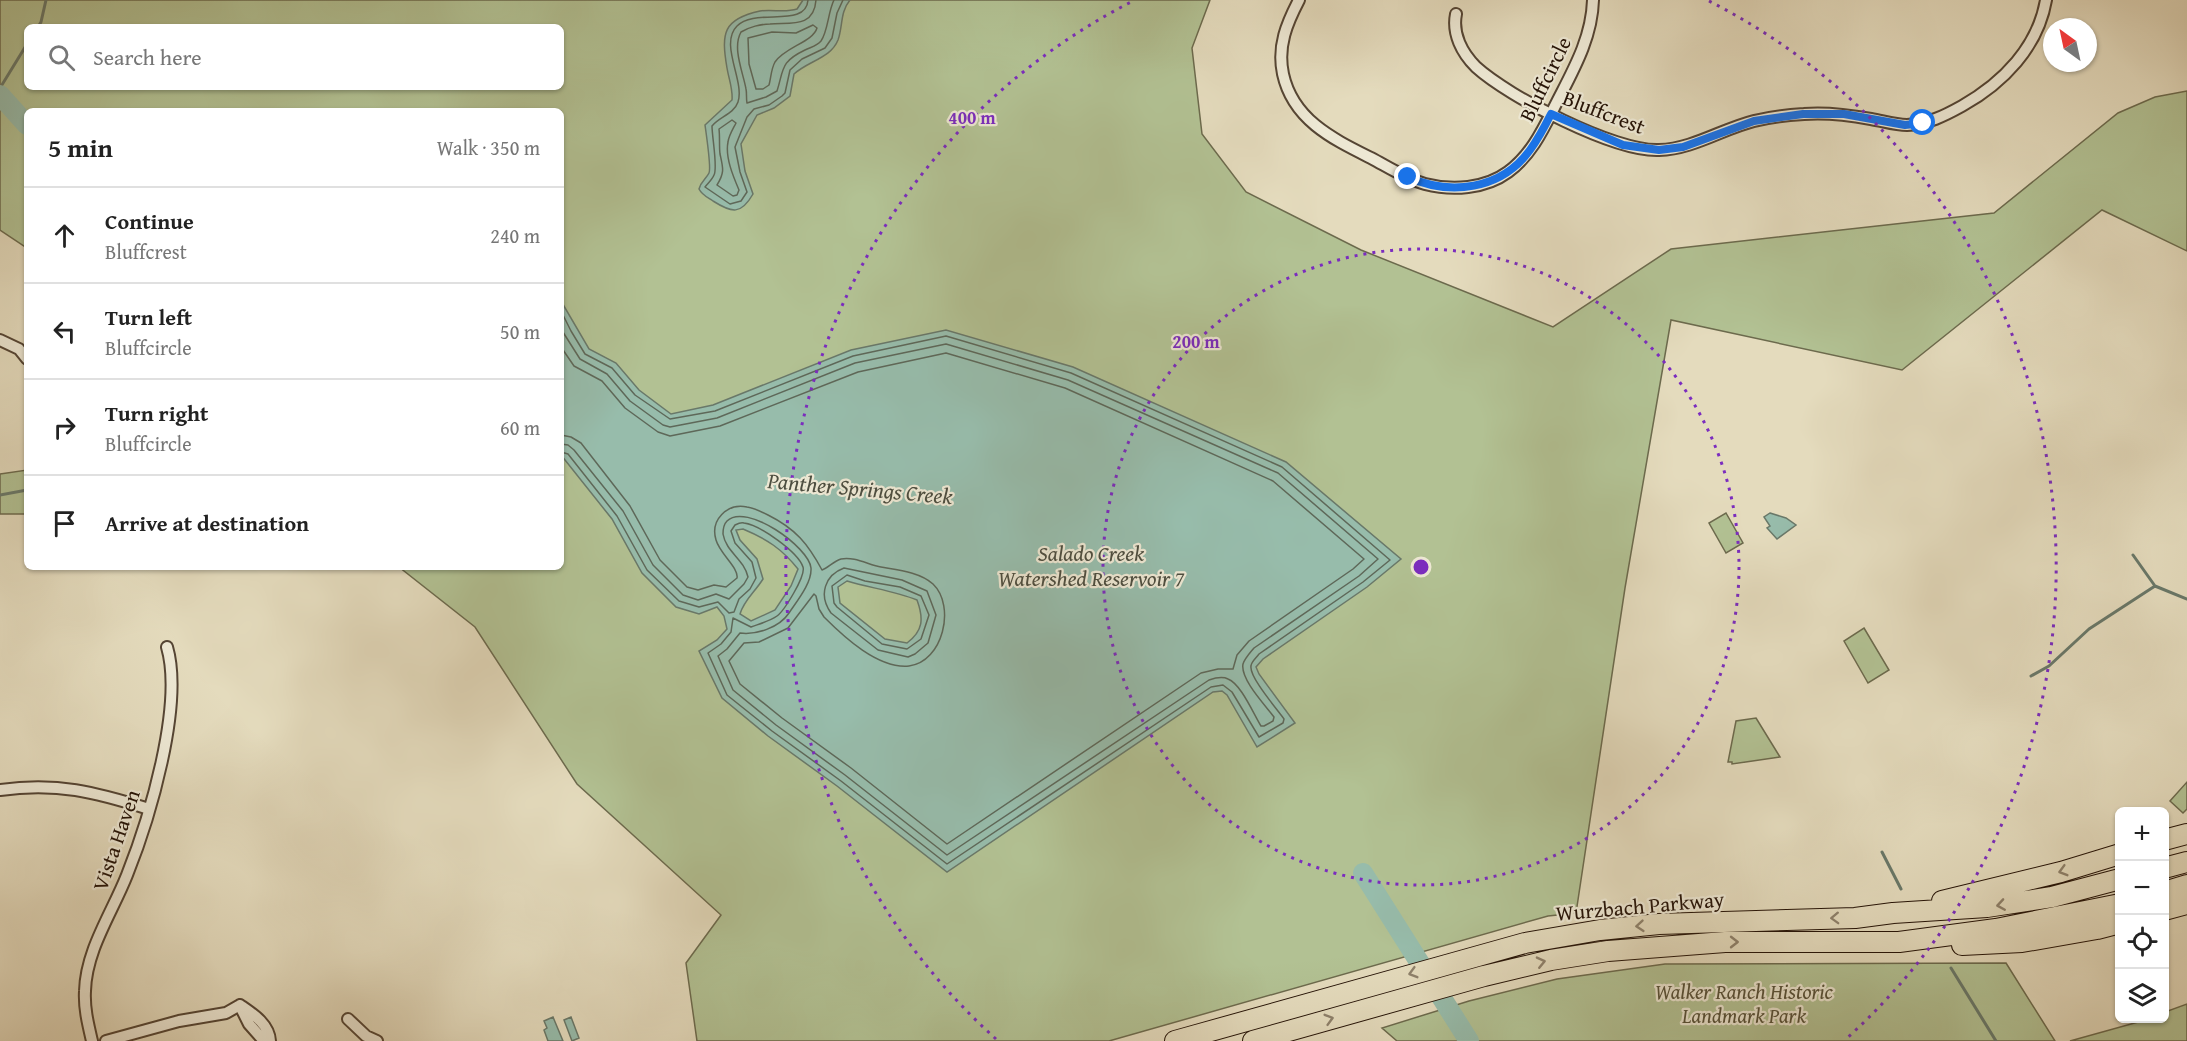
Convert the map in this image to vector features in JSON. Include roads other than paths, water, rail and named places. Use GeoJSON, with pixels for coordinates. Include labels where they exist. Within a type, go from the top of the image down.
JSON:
{"type":"FeatureCollection","features":[{"type":"Feature","properties":{"kind":"highway"},"geometry":{"type":"LineString","coordinates":[[2169,839],[2187,834]]}},
{"type":"Feature","properties":{"kind":"highway"},"geometry":{"type":"LineString","coordinates":[[1893,913],[2061,872],[2115,856]]}},
{"type":"Feature","properties":{"kind":"highway"},"geometry":{"type":"LineString","coordinates":[[2169,867],[2187,862]]}},
{"type":"Feature","properties":{"kind":"highway","name":"Wurzbach Parkway"},"geometry":{"type":"LineString","coordinates":[[1175,1041],[1469,957],[1525,943],[1600,930],[1681,923],[1855,918],[1893,913],[1987,907],[2052,897],[2115,880]]}},
{"type":"Feature","properties":{"kind":"highway"},"geometry":{"type":"LineString","coordinates":[[2169,890],[2187,885]]}},
{"type":"Feature","properties":{"kind":"highway"},"geometry":{"type":"LineString","coordinates":[[2169,909],[2187,904]]}},
{"type":"Feature","properties":{"kind":"highway","name":"Wurzbach Parkway"},"geometry":{"type":"LineString","coordinates":[[1253,1041],[1484,976],[1551,960],[1608,951],[1725,942],[1899,942],[1996,929],[2115,905]]}},
{"type":"Feature","properties":{"kind":"highway"},"geometry":{"type":"LineString","coordinates":[[1899,942],[1957,945],[2022,942],[2115,924]]}},
{"type":"Feature","properties":{"kind":"street","name":"Bluffcircle"},"geometry":{"type":"LineString","coordinates":[[1299,0],[1285,26],[1282,51],[1283,73],[1299,108],[1314,125],[1331,138],[1423,184],[1447,188],[1470,187],[1499,177],[1508,172],[1529,151],[1551,114],[1584,46],[1593,0]]}},
{"type":"Feature","properties":{"kind":"street","name":"Bluffcrest"},"geometry":{"type":"LineString","coordinates":[[1456,14],[1454,24],[1457,38],[1468,57],[1476,67],[1498,84],[1551,114],[1623,145],[1659,150],[1683,147],[1754,121],[1803,114],[1844,114],[1905,125],[1923,123],[1942,117],[1984,93],[2009,70],[2035,36],[2043,17],[2046,0]]}},
{"type":"Feature","properties":{"kind":"street"},"geometry":{"type":"LineString","coordinates":[[0,340],[19,349],[24,355]]}},
{"type":"Feature","properties":{"kind":"street","name":"Vista Haven"},"geometry":{"type":"LineString","coordinates":[[93,1041],[85,1005],[88,966],[127,875],[149,809],[165,748],[173,676],[167,647]]}},
{"type":"Feature","properties":{"kind":"street"},"geometry":{"type":"LineString","coordinates":[[0,790],[45,786],[79,789],[149,809]]}},
{"type":"Feature","properties":{"kind":"street"},"geometry":{"type":"LineString","coordinates":[[106,1041],[179,1022],[226,1013],[240,1005]]}},
{"type":"Feature","properties":{"kind":"street"},"geometry":{"type":"LineString","coordinates":[[240,1005],[249,1023],[264,1041]]}},
{"type":"Feature","properties":{"kind":"street"},"geometry":{"type":"LineString","coordinates":[[240,1005],[256,1016],[265,1026],[270,1035],[270,1041]]}},
{"type":"Feature","properties":{"kind":"street"},"geometry":{"type":"LineString","coordinates":[[348,1019],[366,1036],[377,1041]]}},
{"type":"Feature","properties":{"kind":"water"},"geometry":{"type":"Polygon","coordinates":[[[803,0],[850,0],[845,9],[840,35],[835,46],[794,74],[790,96],[774,108],[757,115],[741,144],[745,171],[753,194],[740,209],[731,210],[705,196],[699,189],[709,173],[705,125],[732,100],[724,45],[727,29],[738,18],[748,14],[797,9],[803,0]]]}},
{"type":"Feature","properties":{"kind":"water","name":"Salado Creek Watershed Reservoir 7"},"geometry":{"type":"Polygon","coordinates":[[[564,306],[589,349],[616,363],[639,390],[671,414],[713,405],[851,350],[946,330],[1073,367],[1286,462],[1401,559],[1367,587],[1263,659],[1256,667],[1295,723],[1257,747],[1227,695],[1222,691],[1213,692],[947,872],[837,786],[768,736],[722,698],[699,651],[717,640],[727,629],[724,616],[717,607],[699,614],[676,607],[642,573],[612,519],[564,459],[564,306]],[[743,529],[736,530],[740,540],[757,559],[763,579],[747,600],[740,614],[751,621],[775,610],[791,586],[798,569],[774,545],[743,529]],[[847,581],[838,587],[840,603],[885,639],[907,643],[919,629],[921,613],[917,600],[847,581]]]}},
{"type":"Feature","properties":{"kind":"water"},"geometry":{"type":"Polygon","coordinates":[[[1770,513],[1786,518],[1796,525],[1777,539],[1767,528],[1770,526],[1764,517],[1770,513]]]}},
{"type":"Feature","properties":{"kind":"water"},"geometry":{"type":"Polygon","coordinates":[[[553,1017],[563,1041],[548,1041],[544,1021],[553,1017]]]}},
{"type":"Feature","properties":{"kind":"water"},"geometry":{"type":"Polygon","coordinates":[[[571,1017],[579,1038],[572,1041],[564,1020],[571,1017]]]}},
{"type":"Feature","properties":{"kind":"waterway","name":"Panther Springs Creek"},"geometry":{"type":"LineString","coordinates":[[40,24],[46,0]]}},
{"type":"Feature","properties":{"kind":"waterway","name":"Panther Springs Creek"},"geometry":{"type":"LineString","coordinates":[[0,88],[24,49]]}},
{"type":"Feature","properties":{"kind":"waterway","name":"Panther Springs Creek"},"geometry":{"type":"LineString","coordinates":[[0,95],[24,122]]}},
{"type":"Feature","properties":{"kind":"waterway"},"geometry":{"type":"LineString","coordinates":[[0,495],[24,491]]}},
{"type":"Feature","properties":{"kind":"waterway"},"geometry":{"type":"LineString","coordinates":[[2133,555],[2155,586]]}},
{"type":"Feature","properties":{"kind":"waterway"},"geometry":{"type":"LineString","coordinates":[[2031,676],[2049,666],[2089,629],[2155,586],[2187,599]]}},
{"type":"Feature","properties":{"kind":"waterway"},"geometry":{"type":"LineString","coordinates":[[1882,852],[1901,889]]}},
{"type":"Feature","properties":{"kind":"waterway","name":"Panther Springs Creek"},"geometry":{"type":"LineString","coordinates":[[1363,873],[1469,1041]]}},
{"type":"Feature","properties":{"kind":"waterway"},"geometry":{"type":"LineString","coordinates":[[1951,968],[1996,1041]]}},
{"type":"Feature","properties":{"kind":"park label","name":"Walker Ranch Historic Landmark Park"},"geometry":{"type":"Point","coordinates":[1744,1003]}}]}
